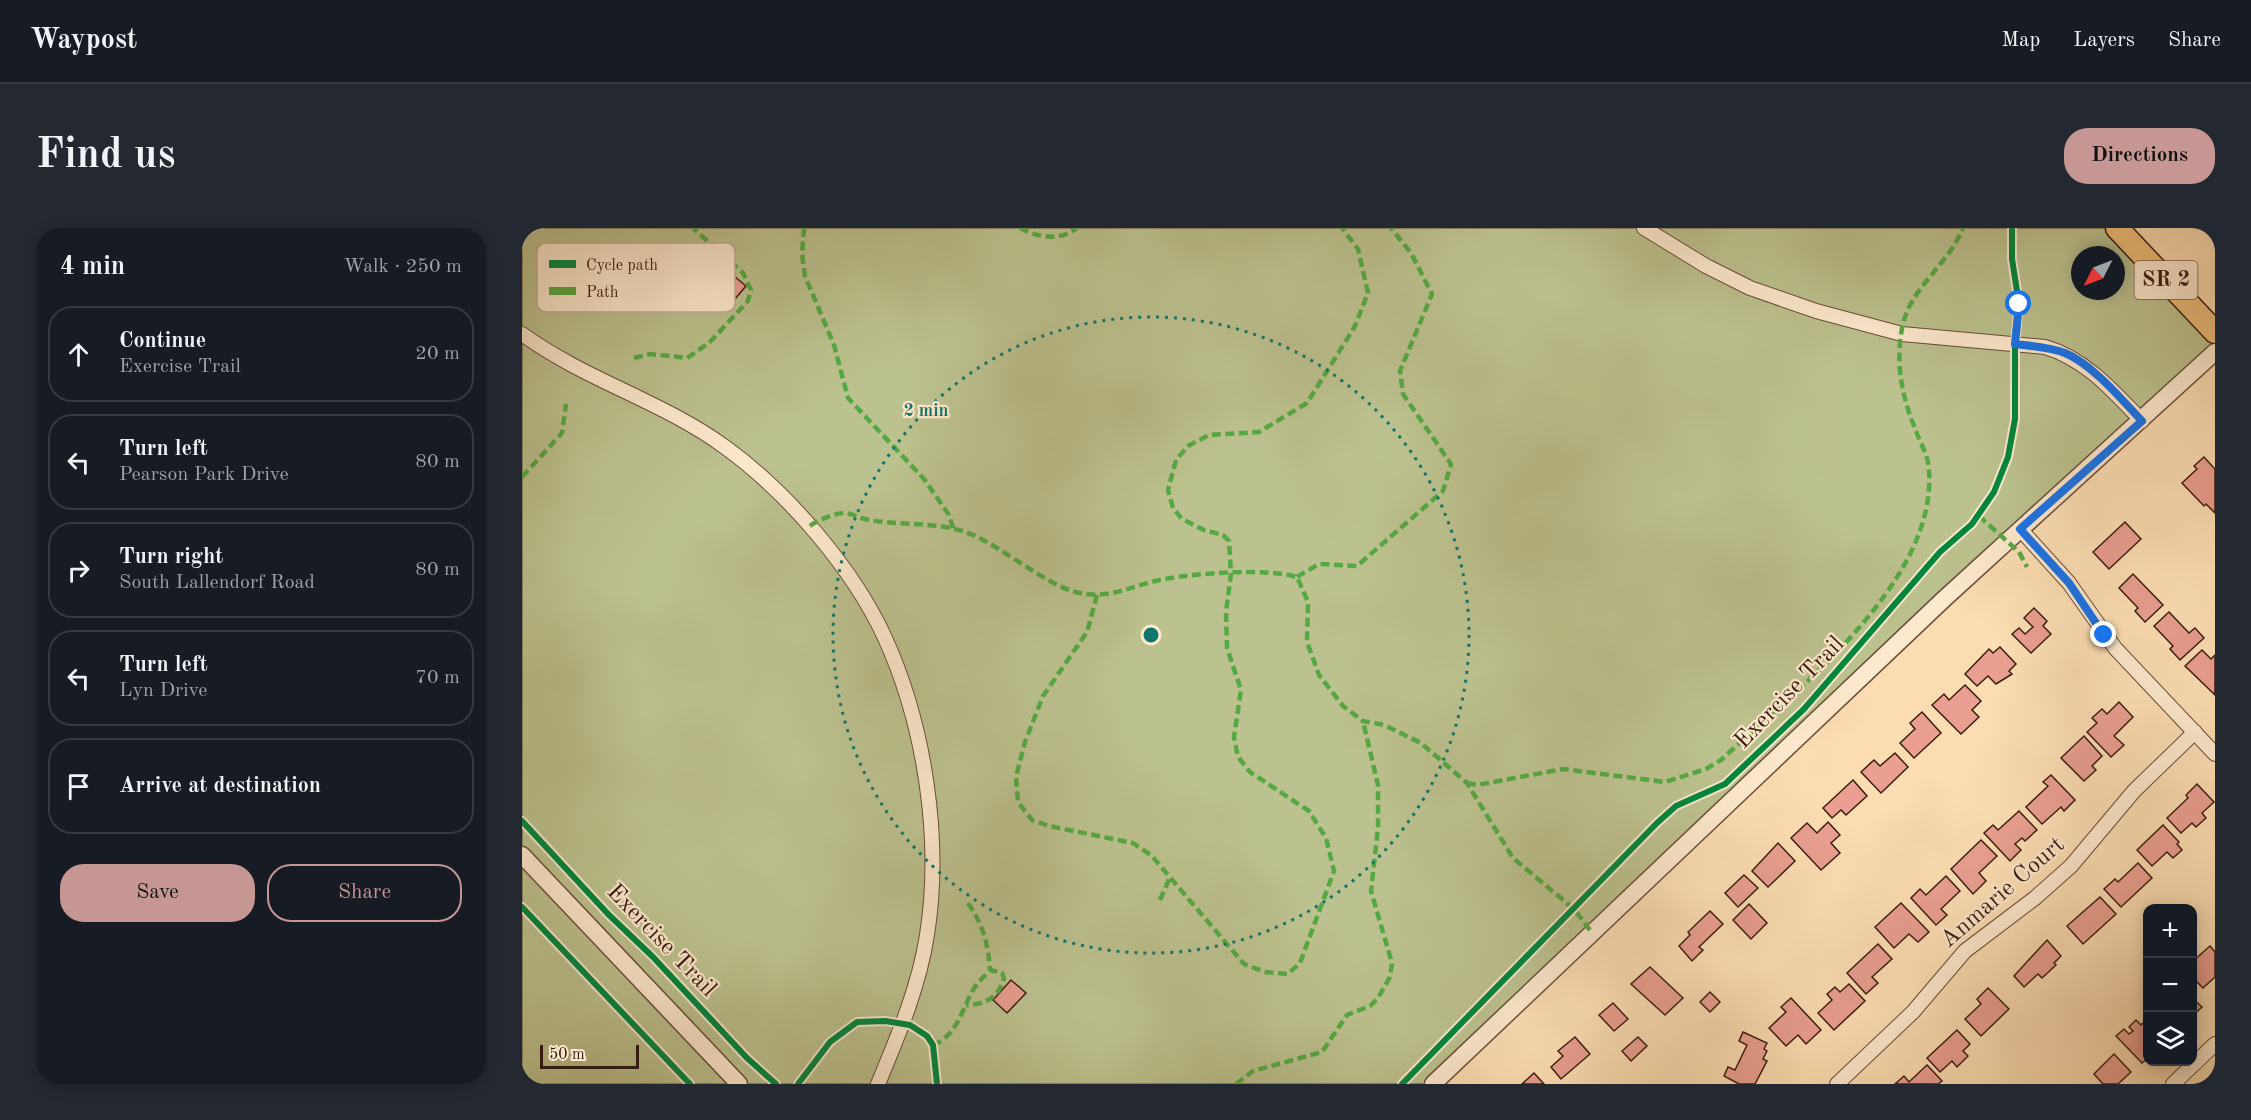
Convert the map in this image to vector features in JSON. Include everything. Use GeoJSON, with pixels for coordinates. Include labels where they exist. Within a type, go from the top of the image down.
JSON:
{"type":"FeatureCollection","features":[{"type":"Feature","properties":{"kind":"highway","name":"SR 2"},"geometry":{"type":"LineString","coordinates":[[2117,228],[2215,332]]}},
{"type":"Feature","properties":{"kind":"street"},"geometry":{"type":"LineString","coordinates":[[1644,228],[1706,267],[1750,288],[1816,311],[1902,334],[2045,347],[2067,354],[2081,363],[2142,421]]}},
{"type":"Feature","properties":{"kind":"street"},"geometry":{"type":"LineString","coordinates":[[522,334],[559,358],[694,426],[755,471],[819,536],[866,604],[885,639],[919,745],[929,795],[933,860],[927,935],[908,1010],[878,1084]]}},
{"type":"Feature","properties":{"kind":"street"},"geometry":{"type":"LineString","coordinates":[[1433,1084],[2020,529],[2142,421],[2215,352]]}},
{"type":"Feature","properties":{"kind":"street"},"geometry":{"type":"LineString","coordinates":[[2020,529],[2069,583],[2115,648],[2215,754]]}},
{"type":"Feature","properties":{"kind":"street","name":"Anmarie Court"},"geometry":{"type":"LineString","coordinates":[[1837,1084],[1913,1012],[1965,951],[2040,895],[2071,866],[2134,791],[2194,732]]}},
{"type":"Feature","properties":{"kind":"street"},"geometry":{"type":"LineString","coordinates":[[522,855],[739,1084]]}},
{"type":"Feature","properties":{"kind":"street"},"geometry":{"type":"LineString","coordinates":[[2173,1084],[2215,1044]]}},
{"type":"Feature","properties":{"kind":"green space"},"geometry":{"type":"Polygon","coordinates":[[[522,228],[2117,228],[2215,332],[2215,352],[1433,1084],[522,1084],[522,228]]]}},
{"type":"Feature","properties":{"kind":"building"},"geometry":{"type":"Polygon","coordinates":[[[735,277],[746,286],[735,299],[735,277]]]}},
{"type":"Feature","properties":{"kind":"building"},"geometry":{"type":"Polygon","coordinates":[[[2204,457],[2215,469],[2215,513],[2206,504],[2204,506],[2182,483],[2197,469],[2194,466],[2204,457]]]}},
{"type":"Feature","properties":{"kind":"building"},"geometry":{"type":"Polygon","coordinates":[[[2125,522],[2141,539],[2109,569],[2093,552],[2125,522]]]}},
{"type":"Feature","properties":{"kind":"building"},"geometry":{"type":"Polygon","coordinates":[[[2133,574],[2163,605],[2145,622],[2135,611],[2138,608],[2119,588],[2133,574]]]}},
{"type":"Feature","properties":{"kind":"building"},"geometry":{"type":"Polygon","coordinates":[[[2034,608],[2047,621],[2043,626],[2051,634],[2031,653],[2012,634],[2019,628],[2025,634],[2033,627],[2024,618],[2034,608]]]}},
{"type":"Feature","properties":{"kind":"building"},"geometry":{"type":"Polygon","coordinates":[[[2169,612],[2189,633],[2195,628],[2204,638],[2180,660],[2170,649],[2173,646],[2154,626],[2169,612]]]}},
{"type":"Feature","properties":{"kind":"building"},"geometry":{"type":"Polygon","coordinates":[[[2000,647],[2016,664],[2009,671],[2012,674],[1996,684],[1988,676],[1977,686],[1965,674],[1989,649],[1993,653],[2000,647]]]}},
{"type":"Feature","properties":{"kind":"building"},"geometry":{"type":"Polygon","coordinates":[[[2202,650],[2211,659],[2215,655],[2215,695],[2185,666],[2202,650]]]}},
{"type":"Feature","properties":{"kind":"building"},"geometry":{"type":"Polygon","coordinates":[[[1965,685],[1981,701],[1972,710],[1979,717],[1961,734],[1932,705],[1944,694],[1949,700],[1965,685]]]}},
{"type":"Feature","properties":{"kind":"building"},"geometry":{"type":"Polygon","coordinates":[[[2119,702],[2133,717],[2114,736],[2124,745],[2111,757],[2087,732],[2097,723],[2092,718],[2102,709],[2107,714],[2119,702]]]}},
{"type":"Feature","properties":{"kind":"building"},"geometry":{"type":"Polygon","coordinates":[[[1922,712],[1941,733],[1914,758],[1900,743],[1915,729],[1910,723],[1922,712]]]}},
{"type":"Feature","properties":{"kind":"building"},"geometry":{"type":"Polygon","coordinates":[[[2084,736],[2102,756],[2092,766],[2096,770],[2084,781],[2061,758],[2084,736]]]}},
{"type":"Feature","properties":{"kind":"building"},"geometry":{"type":"Polygon","coordinates":[[[1895,753],[1908,767],[1881,793],[1861,772],[1874,760],[1880,766],[1895,753]]]}},
{"type":"Feature","properties":{"kind":"building"},"geometry":{"type":"Polygon","coordinates":[[[2051,775],[2075,800],[2064,811],[2061,807],[2042,824],[2026,807],[2048,786],[2043,782],[2051,775]]]}},
{"type":"Feature","properties":{"kind":"building"},"geometry":{"type":"Polygon","coordinates":[[[1853,780],[1867,796],[1846,815],[1841,810],[1832,818],[1823,808],[1853,780]]]}},
{"type":"Feature","properties":{"kind":"building"},"geometry":{"type":"Polygon","coordinates":[[[2197,784],[2214,802],[2202,813],[2206,818],[2196,827],[2192,823],[2181,833],[2167,818],[2188,798],[2186,795],[2197,784]]]}},
{"type":"Feature","properties":{"kind":"building"},"geometry":{"type":"Polygon","coordinates":[[[2019,811],[2037,830],[2025,841],[2022,838],[2015,844],[2021,850],[2010,861],[1984,833],[1993,825],[1998,830],[2019,811]]]}},
{"type":"Feature","properties":{"kind":"building"},"geometry":{"type":"Polygon","coordinates":[[[1828,822],[1840,835],[1831,843],[1840,853],[1821,870],[1791,838],[1807,823],[1817,833],[1828,822]]]}},
{"type":"Feature","properties":{"kind":"building"},"geometry":{"type":"Polygon","coordinates":[[[2163,825],[2179,842],[2177,844],[2182,850],[2173,858],[2167,852],[2152,866],[2137,850],[2163,825]]]}},
{"type":"Feature","properties":{"kind":"building"},"geometry":{"type":"Polygon","coordinates":[[[1981,840],[1997,856],[1979,873],[1986,881],[1973,894],[1951,869],[1981,840]]]}},
{"type":"Feature","properties":{"kind":"building"},"geometry":{"type":"Polygon","coordinates":[[[1778,843],[1795,861],[1768,887],[1752,871],[1778,843]]]}},
{"type":"Feature","properties":{"kind":"building"},"geometry":{"type":"Polygon","coordinates":[[[2138,863],[2152,878],[2121,907],[2104,889],[2115,879],[2118,882],[2138,863]]]}},
{"type":"Feature","properties":{"kind":"building"},"geometry":{"type":"Polygon","coordinates":[[[1744,875],[1758,888],[1738,907],[1725,893],[1744,875]]]}},
{"type":"Feature","properties":{"kind":"building"},"geometry":{"type":"Polygon","coordinates":[[[1946,876],[1960,891],[1941,909],[1947,915],[1936,925],[1911,898],[1920,889],[1926,895],[1946,876]]]}},
{"type":"Feature","properties":{"kind":"building"},"geometry":{"type":"Polygon","coordinates":[[[2100,897],[2116,914],[2083,944],[2067,926],[2100,897]]]}},
{"type":"Feature","properties":{"kind":"building"},"geometry":{"type":"Polygon","coordinates":[[[1901,903],[1929,932],[1918,942],[1909,934],[1894,948],[1875,927],[1901,903]]]}},
{"type":"Feature","properties":{"kind":"building"},"geometry":{"type":"Polygon","coordinates":[[[1749,904],[1767,923],[1751,939],[1733,920],[1749,904]]]}},
{"type":"Feature","properties":{"kind":"building"},"geometry":{"type":"Polygon","coordinates":[[[1710,911],[1723,924],[1699,947],[1703,950],[1692,961],[1679,946],[1690,935],[1688,932],[1710,911]]]}},
{"type":"Feature","properties":{"kind":"building"},"geometry":{"type":"Polygon","coordinates":[[[2047,940],[2061,956],[2054,963],[2056,965],[2042,978],[2038,974],[2024,987],[2014,976],[2047,940]]]}},
{"type":"Feature","properties":{"kind":"building"},"geometry":{"type":"Polygon","coordinates":[[[1878,944],[1892,959],[1872,977],[1878,983],[1866,994],[1847,973],[1878,944]]]}},
{"type":"Feature","properties":{"kind":"building"},"geometry":{"type":"Polygon","coordinates":[[[2210,946],[2215,952],[2215,977],[2203,988],[2197,982],[2197,958],[2210,946]]]}},
{"type":"Feature","properties":{"kind":"building"},"geometry":{"type":"Polygon","coordinates":[[[1650,967],[1683,998],[1665,1015],[1631,984],[1650,967]]]}},
{"type":"Feature","properties":{"kind":"building"},"geometry":{"type":"Polygon","coordinates":[[[1011,980],[1026,993],[1007,1013],[993,1000],[1011,980]]]}},
{"type":"Feature","properties":{"kind":"building"},"geometry":{"type":"Polygon","coordinates":[[[1849,984],[1865,1001],[1834,1030],[1818,1013],[1832,1000],[1827,994],[1835,987],[1840,992],[1849,984]]]}},
{"type":"Feature","properties":{"kind":"building"},"geometry":{"type":"Polygon","coordinates":[[[1988,988],[2009,1009],[1981,1036],[1965,1019],[1981,1004],[1977,999],[1988,988]]]}},
{"type":"Feature","properties":{"kind":"building"},"geometry":{"type":"Polygon","coordinates":[[[1710,992],[1720,1002],[1710,1012],[1700,1002],[1710,992]]]}},
{"type":"Feature","properties":{"kind":"building"},"geometry":{"type":"Polygon","coordinates":[[[1791,998],[1821,1030],[1806,1044],[1798,1035],[1786,1046],[1769,1028],[1786,1012],[1781,1007],[1791,998]]]}},
{"type":"Feature","properties":{"kind":"building"},"geometry":{"type":"Polygon","coordinates":[[[1613,1003],[1628,1019],[1614,1031],[1599,1015],[1613,1003]]]}},
{"type":"Feature","properties":{"kind":"building"},"geometry":{"type":"Polygon","coordinates":[[[2136,1020],[2141,1025],[2143,1023],[2142,1063],[2116,1036],[2124,1029],[2129,1034],[2133,1031],[2129,1027],[2136,1020]]]}},
{"type":"Feature","properties":{"kind":"building"},"geometry":{"type":"Polygon","coordinates":[[[1957,1030],[1970,1044],[1963,1051],[1968,1056],[1957,1067],[1952,1061],[1940,1072],[1927,1058],[1957,1030]]]}},
{"type":"Feature","properties":{"kind":"building"},"geometry":{"type":"Polygon","coordinates":[[[1743,1032],[1767,1043],[1764,1049],[1767,1051],[1763,1059],[1767,1061],[1755,1084],[1739,1084],[1724,1076],[1728,1067],[1735,1070],[1747,1045],[1739,1041],[1743,1032]]]}},
{"type":"Feature","properties":{"kind":"building"},"geometry":{"type":"Polygon","coordinates":[[[1575,1037],[1590,1054],[1561,1079],[1551,1067],[1563,1056],[1558,1051],[1575,1037]]]}},
{"type":"Feature","properties":{"kind":"building"},"geometry":{"type":"Polygon","coordinates":[[[1638,1037],[1647,1046],[1631,1061],[1622,1051],[1638,1037]]]}},
{"type":"Feature","properties":{"kind":"building"},"geometry":{"type":"Polygon","coordinates":[[[2114,1054],[2131,1072],[2118,1084],[2103,1084],[2094,1074],[2114,1054]]]}},
{"type":"Feature","properties":{"kind":"building"},"geometry":{"type":"Polygon","coordinates":[[[1927,1065],[1942,1081],[1938,1084],[1895,1084],[1904,1076],[1909,1082],[1927,1065]]]}},
{"type":"Feature","properties":{"kind":"building"},"geometry":{"type":"Polygon","coordinates":[[[1534,1073],[1544,1084],[1522,1084],[1534,1073]]]}},
{"type":"Feature","properties":{"kind":"marked path"},"geometry":{"type":"LineString","coordinates":[[693,228],[710,243]]}},
{"type":"Feature","properties":{"kind":"marked path"},"geometry":{"type":"LineString","coordinates":[[804,228],[802,254],[805,276],[834,345],[848,398],[924,479],[949,515],[953,528]]}},
{"type":"Feature","properties":{"kind":"marked path"},"geometry":{"type":"LineString","coordinates":[[1020,228],[1048,237],[1063,235],[1077,228]]}},
{"type":"Feature","properties":{"kind":"marked path"},"geometry":{"type":"LineString","coordinates":[[1097,595],[1087,632],[1043,696],[1025,742],[1016,777],[1018,802],[1032,820],[1049,826],[1133,843],[1151,855],[1244,964],[1265,972],[1288,974],[1300,963],[1334,871],[1326,838],[1309,811],[1250,772],[1238,757],[1234,737],[1241,690],[1227,648],[1226,612],[1231,574],[1229,541],[1223,535],[1204,530],[1182,519],[1173,508],[1168,490],[1176,460],[1188,446],[1209,435],[1259,432],[1307,403],[1354,328],[1368,293],[1358,249],[1342,228]]}},
{"type":"Feature","properties":{"kind":"marked path"},"geometry":{"type":"LineString","coordinates":[[1297,577],[1319,564],[1357,566],[1443,491],[1451,464],[1403,394],[1400,371],[1432,294],[1411,253],[1391,228]]}},
{"type":"Feature","properties":{"kind":"marked path"},"geometry":{"type":"LineString","coordinates":[[1467,783],[1477,785],[1563,769],[1665,782],[1706,769],[1721,760],[1786,701],[1856,631],[1887,592],[1911,552],[1926,511],[1929,469],[1909,414],[1903,389],[1900,363],[1901,337],[1903,324],[1914,298],[1949,253],[1963,228]]}},
{"type":"Feature","properties":{"kind":"marked path"},"geometry":{"type":"LineString","coordinates":[[634,358],[650,354],[687,358],[709,343],[748,301],[751,290],[743,273],[735,266]]}},
{"type":"Feature","properties":{"kind":"marked path"},"geometry":{"type":"LineString","coordinates":[[522,477],[562,433],[566,404]]}},
{"type":"Feature","properties":{"kind":"marked path"},"geometry":{"type":"LineString","coordinates":[[810,526],[826,518],[846,513],[879,521],[933,525],[960,530],[985,541],[1060,586],[1085,594],[1108,594],[1165,579],[1213,573],[1251,572],[1297,577],[1308,602],[1307,642],[1319,675],[1343,706],[1363,721],[1384,725],[1421,743],[1467,783],[1513,858],[1575,910],[1592,933]]}},
{"type":"Feature","properties":{"kind":"marked path"},"geometry":{"type":"LineString","coordinates":[[1979,516],[2019,552],[2027,567]]}},
{"type":"Feature","properties":{"kind":"marked path"},"geometry":{"type":"LineString","coordinates":[[1236,1084],[1253,1071],[1322,1052],[1347,1015],[1370,1006],[1378,998],[1390,977],[1392,963],[1371,891],[1378,828],[1378,785],[1363,721]]}},
{"type":"Feature","properties":{"kind":"marked path"},"geometry":{"type":"LineString","coordinates":[[1160,900],[1170,877]]}},
{"type":"Feature","properties":{"kind":"marked path"},"geometry":{"type":"LineString","coordinates":[[968,903],[984,935],[990,970]]}},
{"type":"Feature","properties":{"kind":"marked path"},"geometry":{"type":"LineString","coordinates":[[933,1045],[949,1034],[977,984],[990,970],[1002,973],[1004,978],[1002,985],[995,995],[985,1001],[966,1005]]}},
{"type":"Feature","properties":{"kind":"cycle path","name":"Exercise Trail"},"geometry":{"type":"LineString","coordinates":[[1402,1084],[1657,823],[1676,806],[1725,784],[1804,709],[1940,552],[1972,524],[1994,492],[2008,457],[2015,419],[2015,344],[2019,304],[2012,259],[2012,228]]}},
{"type":"Feature","properties":{"kind":"cycle path","name":"Exercise Trail"},"geometry":{"type":"LineString","coordinates":[[522,821],[747,1058],[776,1084]]}},
{"type":"Feature","properties":{"kind":"cycle path"},"geometry":{"type":"LineString","coordinates":[[522,907],[690,1084]]}},
{"type":"Feature","properties":{"kind":"cycle path"},"geometry":{"type":"LineString","coordinates":[[798,1084],[830,1042],[857,1022],[885,1021],[910,1025],[927,1036],[933,1045],[937,1084]]}},
{"type":"Feature","properties":{"kind":"route"},"geometry":{"type":"LineString","coordinates":[[2019,304],[2015,344],[2045,347],[2067,354],[2081,363],[2142,421],[2020,529],[2062,574],[2104,635]]}}]}
